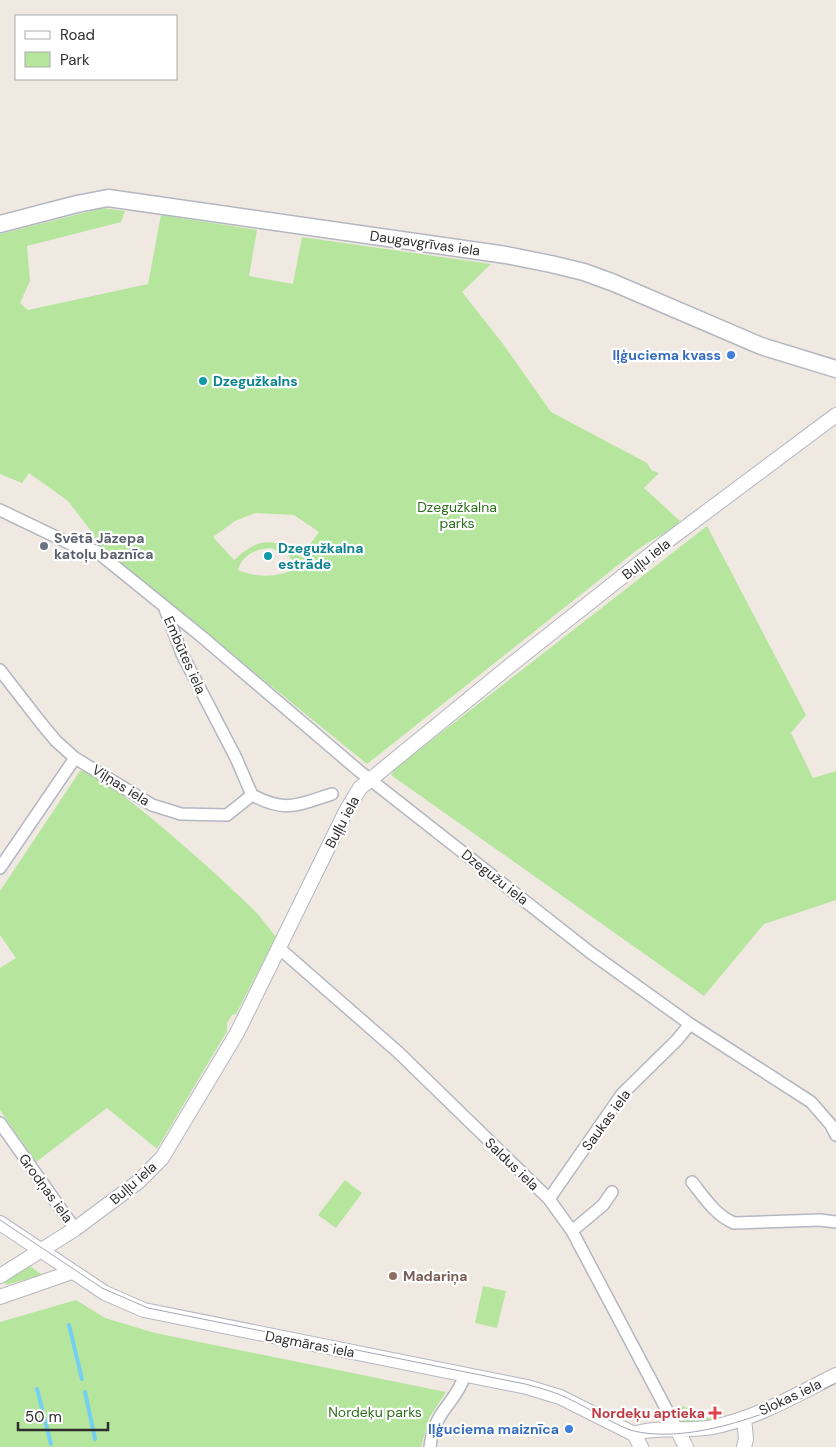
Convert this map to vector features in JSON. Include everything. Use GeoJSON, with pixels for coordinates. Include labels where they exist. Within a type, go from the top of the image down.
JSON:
{"type":"FeatureCollection","features":[{"type":"Feature","properties":{"kind":"main road","name":"Daugavgrīvas iela"},"geometry":{"type":"LineString","coordinates":[[0,224],[108,198],[506,255],[584,272],[761,346],[836,369]]}},
{"type":"Feature","properties":{"kind":"street","name":"Buļļu iela"},"geometry":{"type":"LineString","coordinates":[[0,1276],[75,1229],[138,1182],[162,1158],[237,1033],[280,949],[346,811],[360,788],[658,548],[836,416]]}},
{"type":"Feature","properties":{"kind":"street","name":"Embūtes iela"},"geometry":{"type":"LineString","coordinates":[[0,510],[85,550],[96,552],[163,604],[182,654],[236,758],[252,794]]}},
{"type":"Feature","properties":{"kind":"street","name":"Dzegužu iela"},"geometry":{"type":"LineString","coordinates":[[163,604],[370,780],[591,953],[690,1024],[811,1102],[831,1125],[836,1135]]}},
{"type":"Feature","properties":{"kind":"street","name":"Viļņas iela"},"geometry":{"type":"LineString","coordinates":[[0,670],[46,730],[75,758],[152,805],[181,814],[227,815],[252,794]]}},
{"type":"Feature","properties":{"kind":"street"},"geometry":{"type":"LineString","coordinates":[[0,868],[75,758]]}},
{"type":"Feature","properties":{"kind":"street"},"geometry":{"type":"LineString","coordinates":[[252,794],[280,806],[293,806],[332,794]]}},
{"type":"Feature","properties":{"kind":"street","name":"Saldus iela"},"geometry":{"type":"LineString","coordinates":[[280,949],[398,1052],[549,1199],[572,1231],[678,1431]]}},
{"type":"Feature","properties":{"kind":"street","name":"Saukas iela"},"geometry":{"type":"LineString","coordinates":[[549,1199],[622,1094],[677,1040],[690,1024]]}},
{"type":"Feature","properties":{"kind":"street","name":"Grodņas iela"},"geometry":{"type":"LineString","coordinates":[[0,1123],[75,1229]]}},
{"type":"Feature","properties":{"kind":"street"},"geometry":{"type":"LineString","coordinates":[[692,1182],[710,1206],[725,1220],[734,1223],[820,1220],[836,1222]]}},
{"type":"Feature","properties":{"kind":"street"},"geometry":{"type":"LineString","coordinates":[[572,1231],[603,1205],[612,1192]]}},
{"type":"Feature","properties":{"kind":"street","name":"Dagmāras iela"},"geometry":{"type":"LineString","coordinates":[[0,1224],[105,1293],[144,1310],[550,1394],[634,1434]]}},
{"type":"Feature","properties":{"kind":"street"},"geometry":{"type":"LineString","coordinates":[[0,1297],[72,1272]]}},
{"type":"Feature","properties":{"kind":"street"},"geometry":{"type":"LineString","coordinates":[[430,1447],[436,1421],[458,1391],[465,1375]]}},
{"type":"Feature","properties":{"kind":"street","name":"Slokas iela"},"geometry":{"type":"LineString","coordinates":[[744,1447],[746,1439],[744,1418],[836,1375]]}},
{"type":"Feature","properties":{"kind":"street"},"geometry":{"type":"LineString","coordinates":[[641,1447],[634,1434],[647,1430],[678,1431],[712,1427],[744,1418]]}},
{"type":"Feature","properties":{"kind":"street"},"geometry":{"type":"LineString","coordinates":[[678,1431],[686,1447]]}},
{"type":"Feature","properties":{"kind":"green space","name":"Dzegužkalna parks"},"geometry":{"type":"Polygon","coordinates":[[[103,208],[125,211],[121,222],[27,246],[30,281],[20,303],[28,310],[148,284],[161,215],[257,230],[249,276],[293,284],[302,237],[491,264],[462,292],[503,344],[551,412],[647,463],[651,470],[659,473],[644,488],[680,521],[671,529],[637,550],[367,764],[92,540],[95,536],[68,501],[29,473],[22,483],[0,474],[0,234],[103,208]],[[255,513],[235,521],[213,537],[234,560],[251,547],[267,542],[283,546],[301,557],[319,532],[294,515],[255,513]],[[271,548],[260,549],[251,553],[243,560],[238,570],[245,573],[268,576],[291,571],[298,567],[288,555],[271,548]]]}},
{"type":"Feature","properties":{"kind":"green space"},"geometry":{"type":"Polygon","coordinates":[[[707,526],[806,715],[791,733],[813,778],[836,771],[836,900],[764,924],[704,996],[391,775],[396,768],[707,526]]]}},
{"type":"Feature","properties":{"kind":"green space"},"geometry":{"type":"Polygon","coordinates":[[[80,771],[93,776],[140,808],[254,910],[276,937],[236,1014],[232,1015],[227,1023],[227,1031],[157,1149],[107,1108],[36,1162],[0,1110],[0,968],[16,958],[0,935],[0,891],[80,771]]]}},
{"type":"Feature","properties":{"kind":"green space"},"geometry":{"type":"Polygon","coordinates":[[[345,1180],[362,1193],[336,1228],[318,1215],[345,1180]]]}},
{"type":"Feature","properties":{"kind":"green space"},"geometry":{"type":"Polygon","coordinates":[[[30,1266],[42,1275],[6,1285],[5,1281],[30,1266]]]}},
{"type":"Feature","properties":{"kind":"green space"},"geometry":{"type":"Polygon","coordinates":[[[483,1286],[506,1291],[497,1328],[475,1323],[483,1286]]]}},
{"type":"Feature","properties":{"kind":"green space","name":"Nordeķu parks"},"geometry":{"type":"Polygon","coordinates":[[[76,1300],[105,1318],[155,1333],[446,1392],[429,1418],[421,1447],[0,1447],[0,1322],[76,1300]]]}},
{"type":"Feature","properties":{"kind":"green space"},"geometry":{"type":"Polygon","coordinates":[[[683,1406],[713,1420],[712,1423],[686,1424],[675,1413],[683,1406]]]}},
{"type":"Feature","properties":{"kind":"waterway"},"geometry":{"type":"LineString","coordinates":[[69,1325],[82,1379]]}},
{"type":"Feature","properties":{"kind":"waterway"},"geometry":{"type":"LineString","coordinates":[[37,1389],[51,1444]]}},
{"type":"Feature","properties":{"kind":"waterway"},"geometry":{"type":"LineString","coordinates":[[85,1392],[95,1439]]}},
{"type":"Feature","properties":{"kind":"tram line"},"geometry":{"type":"LineString","coordinates":[[0,1220],[102,1288],[148,1308],[525,1384],[567,1398],[630,1430],[654,1434],[680,1433],[735,1423],[789,1404],[836,1383]]}},
{"type":"Feature","properties":{"kind":"place","name":"Iļģuciema kvass"},"geometry":{"type":"Point","coordinates":[731,355]}},
{"type":"Feature","properties":{"kind":"place","name":"Dzegužkalns"},"geometry":{"type":"Point","coordinates":[203,381]}},
{"type":"Feature","properties":{"kind":"place","name":"Svētā Jāzepa katoļu baznīca"},"geometry":{"type":"Point","coordinates":[44,546]}},
{"type":"Feature","properties":{"kind":"place","name":"Dzegužkalna estrāde"},"geometry":{"type":"Point","coordinates":[268,556]}},
{"type":"Feature","properties":{"kind":"place","name":"Madariņa"},"geometry":{"type":"Point","coordinates":[393,1276]}},
{"type":"Feature","properties":{"kind":"place","name":"Nordeķu aptieka"},"geometry":{"type":"Point","coordinates":[715,1413]}},
{"type":"Feature","properties":{"kind":"place","name":"Iļģuciema maiznīca"},"geometry":{"type":"Point","coordinates":[569,1429]}}]}
